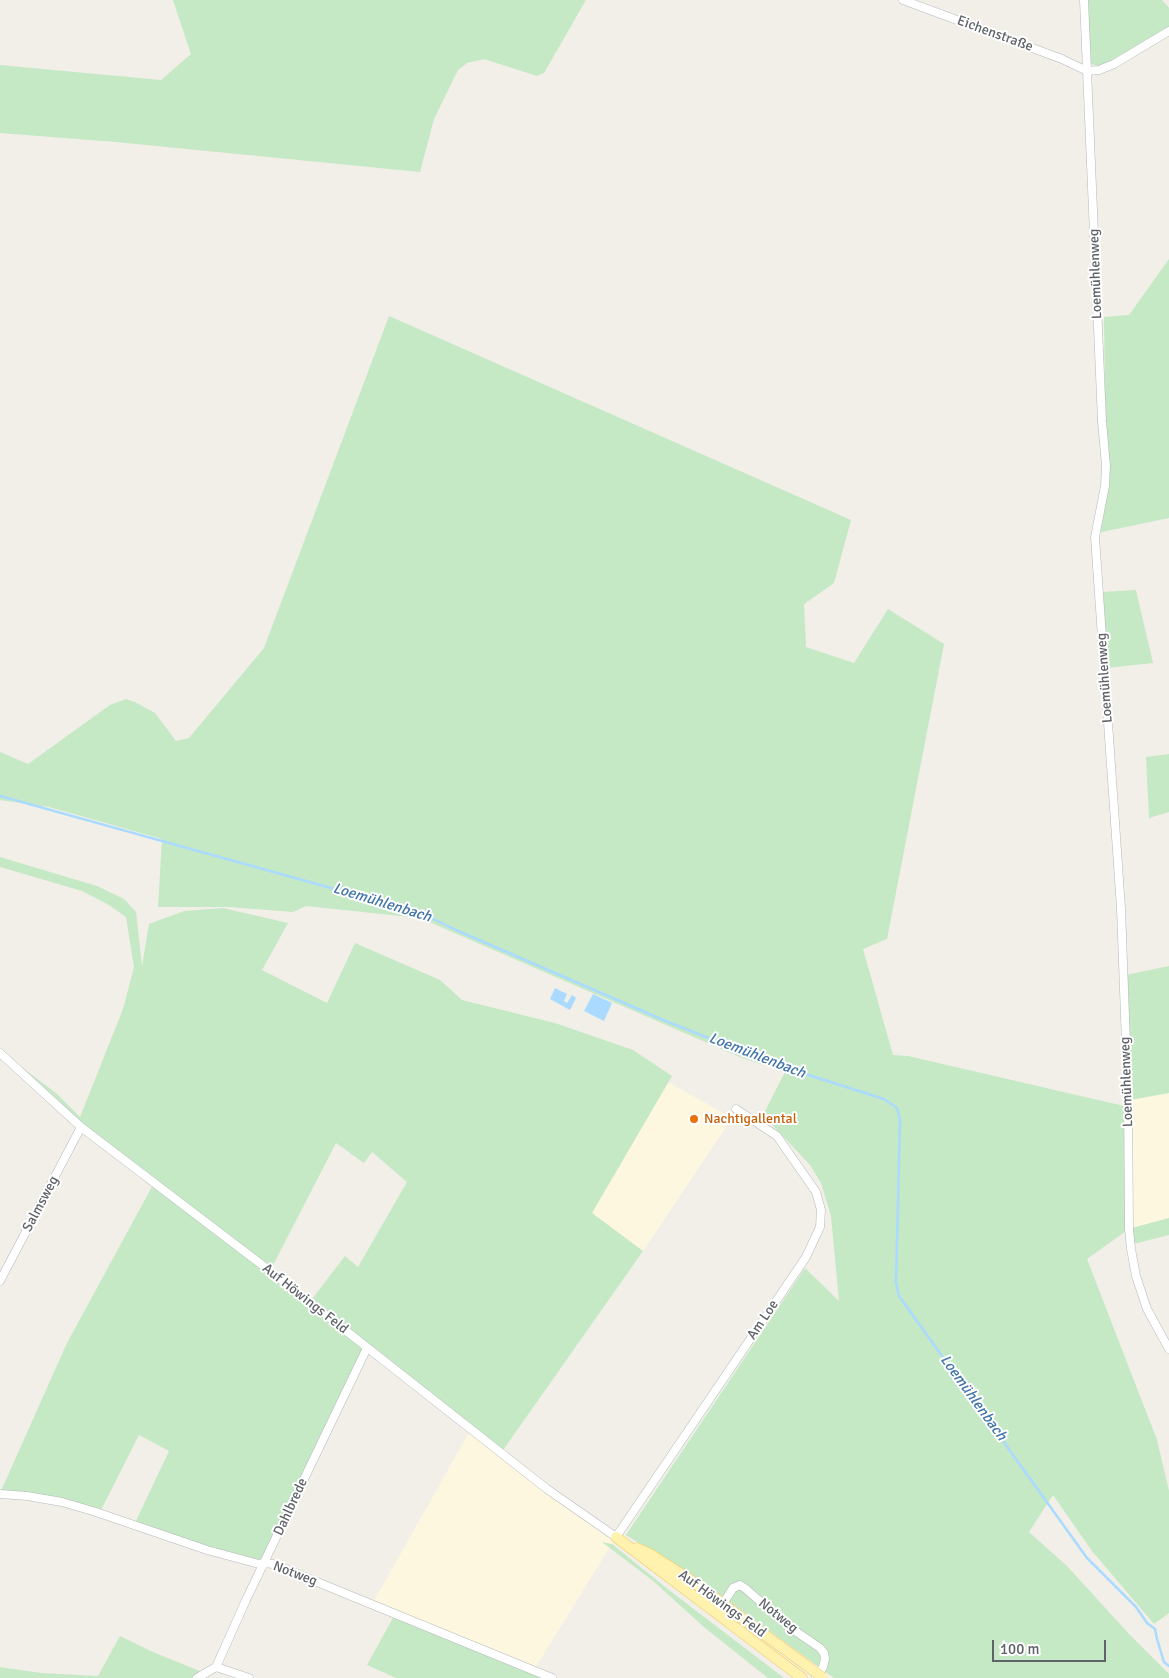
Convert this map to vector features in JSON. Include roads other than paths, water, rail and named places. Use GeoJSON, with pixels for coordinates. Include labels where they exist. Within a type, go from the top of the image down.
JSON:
{"type":"FeatureCollection","features":[{"type":"Feature","properties":{"kind":"main road","name":"Auf Höwings Feld"},"geometry":{"type":"LineString","coordinates":[[616,1538],[650,1554],[689,1579],[823,1678]]}},
{"type":"Feature","properties":{"kind":"main road","name":"Auf Höwings Feld"},"geometry":{"type":"LineString","coordinates":[[616,1538],[800,1676]]}},
{"type":"Feature","properties":{"kind":"street","name":"Eichenstraße"},"geometry":{"type":"LineString","coordinates":[[903,0],[1062,59],[1087,71]]}},
{"type":"Feature","properties":{"kind":"street","name":"Loemühlenweg"},"geometry":{"type":"LineString","coordinates":[[1084,0],[1102,421],[1106,466],[1105,486],[1095,537],[1121,908],[1128,1098],[1129,1229],[1136,1276],[1147,1308],[1169,1348]]}},
{"type":"Feature","properties":{"kind":"street"},"geometry":{"type":"LineString","coordinates":[[1087,71],[1098,70],[1114,64],[1169,31]]}},
{"type":"Feature","properties":{"kind":"street","name":"Auf Höwings Feld"},"geometry":{"type":"LineString","coordinates":[[0,1053],[81,1127],[547,1489],[616,1538]]}},
{"type":"Feature","properties":{"kind":"street","name":"Am Loe"},"geometry":{"type":"LineString","coordinates":[[616,1538],[806,1257],[820,1227],[821,1210],[816,1192],[777,1136],[736,1109]]}},
{"type":"Feature","properties":{"kind":"street","name":"Salmsweg"},"geometry":{"type":"LineString","coordinates":[[0,1281],[81,1127]]}},
{"type":"Feature","properties":{"kind":"street","name":"Dahlbrede"},"geometry":{"type":"LineString","coordinates":[[216,1667],[367,1348]]}},
{"type":"Feature","properties":{"kind":"street","name":"Notweg"},"geometry":{"type":"LineString","coordinates":[[0,1494],[62,1502],[207,1550],[259,1564],[273,1564],[547,1677]]}},
{"type":"Feature","properties":{"kind":"street","name":"Notweg"},"geometry":{"type":"LineString","coordinates":[[717,1613],[733,1588],[740,1586],[746,1589],[788,1626],[820,1648],[826,1659],[816,1678]]}},
{"type":"Feature","properties":{"kind":"street"},"geometry":{"type":"LineString","coordinates":[[197,1678],[216,1667],[249,1678]]}},
{"type":"Feature","properties":{"kind":"water"},"geometry":{"type":"Polygon","coordinates":[[[555,988],[567,994],[564,1001],[567,1003],[572,995],[576,998],[570,1010],[550,999],[555,988]]]}},
{"type":"Feature","properties":{"kind":"water"},"geometry":{"type":"Polygon","coordinates":[[[593,994],[612,1003],[604,1021],[584,1011],[593,994]]]}},
{"type":"Feature","properties":{"kind":"waterway","name":"Loemühlenbach"},"geometry":{"type":"LineString","coordinates":[[0,796],[421,913],[668,1022],[780,1066],[884,1099],[897,1108],[900,1120],[896,1283],[899,1296],[1087,1558],[1136,1607],[1147,1623],[1155,1629],[1164,1662],[1169,1666]]}},
{"type":"Feature","properties":{"kind":"place","name":"Nachtigallental"},"geometry":{"type":"Point","coordinates":[694,1119]}}]}
